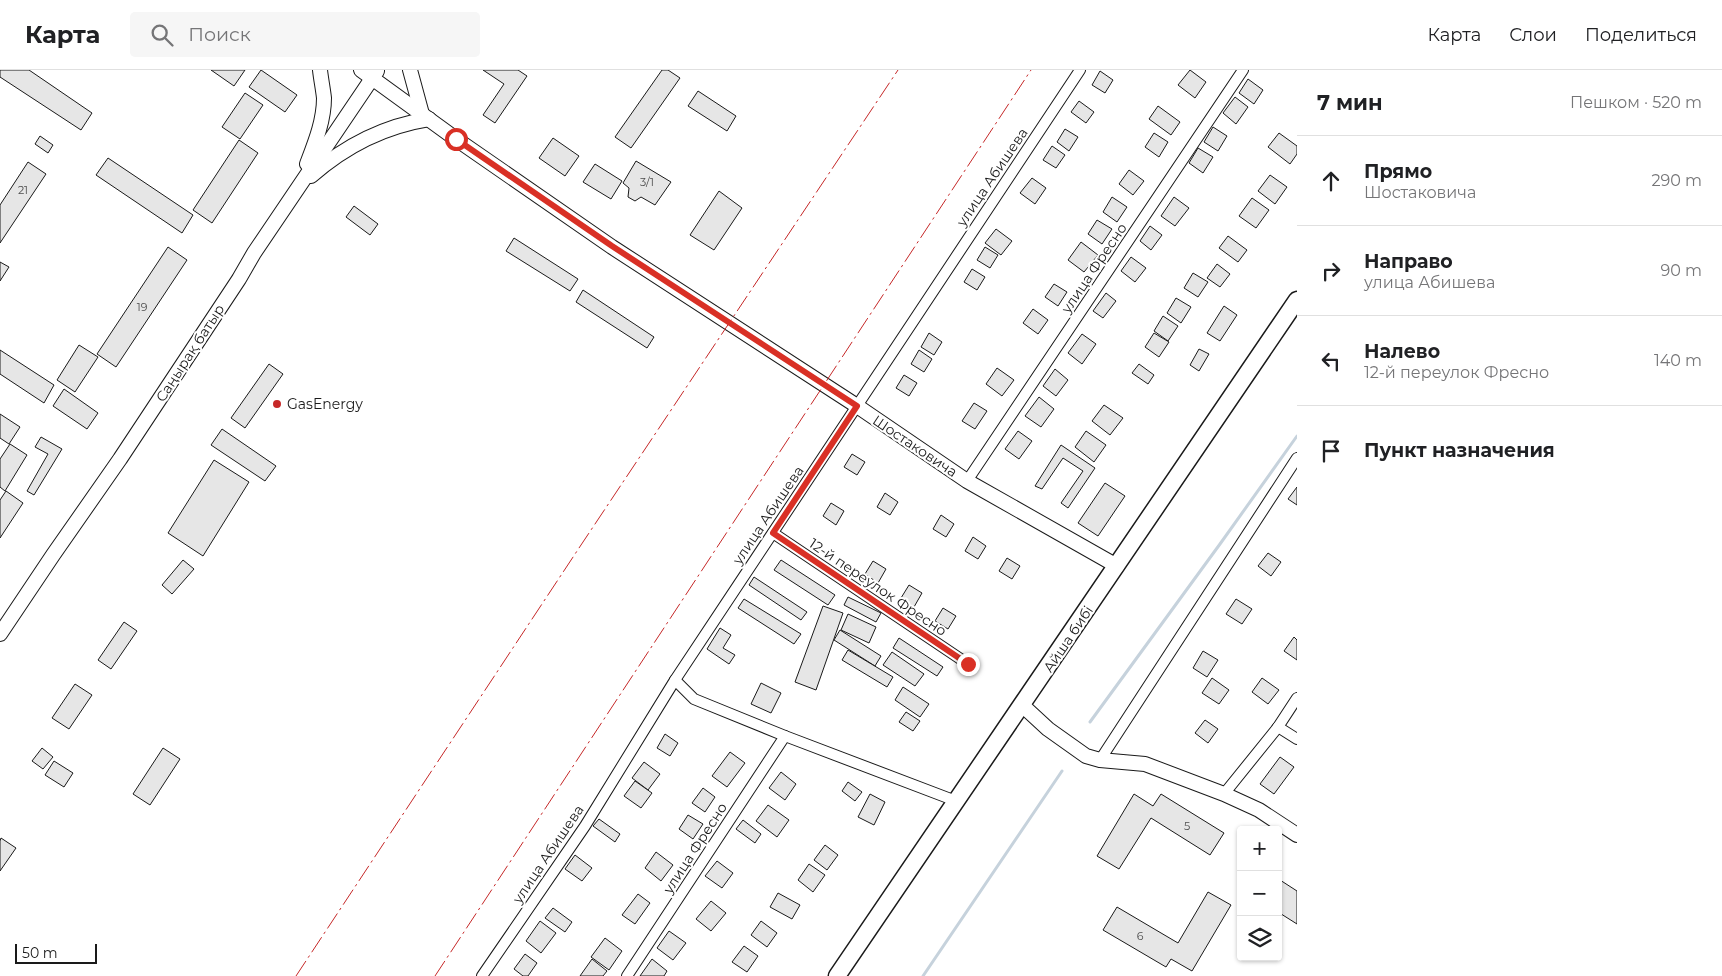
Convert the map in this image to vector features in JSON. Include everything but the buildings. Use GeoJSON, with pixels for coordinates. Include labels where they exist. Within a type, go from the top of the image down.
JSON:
{"type":"FeatureCollection","features":[{"type":"Feature","properties":{"kind":"main road","name":"Айша бибі"},"geometry":{"type":"LineString","coordinates":[[837,976],[1118,566],[1297,300]]}},
{"type":"Feature","properties":{"kind":"street"},"geometry":{"type":"LineString","coordinates":[[298,188],[318,134],[323,113],[324,97],[320,70]]}},
{"type":"Feature","properties":{"kind":"street"},"geometry":{"type":"LineString","coordinates":[[298,188],[324,164],[349,147],[383,131],[425,116],[410,70]]}},
{"type":"Feature","properties":{"kind":"street","name":"улица Абишева"},"geometry":{"type":"LineString","coordinates":[[482,976],[585,826],[675,680],[1080,70]]}},
{"type":"Feature","properties":{"kind":"street","name":"улица Фресно"},"geometry":{"type":"LineString","coordinates":[[967,481],[1243,70]]}},
{"type":"Feature","properties":{"kind":"street","name":"Саңырақ батыр"},"geometry":{"type":"LineString","coordinates":[[0,634],[120,459],[298,188],[370,72]]}},
{"type":"Feature","properties":{"kind":"street","name":"Шостаковича"},"geometry":{"type":"LineString","coordinates":[[370,72],[425,116],[612,246],[857,406],[967,481],[1118,566]]}},
{"type":"Feature","properties":{"kind":"street"},"geometry":{"type":"LineString","coordinates":[[1100,760],[1297,458]]}},
{"type":"Feature","properties":{"kind":"street","name":"12-й переулок Фресно"},"geometry":{"type":"LineString","coordinates":[[773,533],[968,664]]}},
{"type":"Feature","properties":{"kind":"street"},"geometry":{"type":"LineString","coordinates":[[675,680],[694,698],[785,736],[956,801]]}},
{"type":"Feature","properties":{"kind":"street"},"geometry":{"type":"LineString","coordinates":[[1224,794],[1278,727],[1297,698]]}},
{"type":"Feature","properties":{"kind":"street"},"geometry":{"type":"LineString","coordinates":[[1022,706],[1048,729],[1086,756],[1100,760],[1145,764],[1224,794],[1259,810],[1297,835]]}},
{"type":"Feature","properties":{"kind":"street"},"geometry":{"type":"LineString","coordinates":[[1278,727],[1297,739]]}},
{"type":"Feature","properties":{"kind":"street","name":"улица Фресно"},"geometry":{"type":"LineString","coordinates":[[627,976],[785,736]]}},
{"type":"Feature","properties":{"kind":"waterway"},"geometry":{"type":"LineString","coordinates":[[1090,722],[1297,436]]}},
{"type":"Feature","properties":{"kind":"waterway"},"geometry":{"type":"LineString","coordinates":[[923,976],[1062,771]]}},
{"type":"Feature","properties":{"kind":"power"},"geometry":{"type":"LineString","coordinates":[[296,976],[898,70]]}},
{"type":"Feature","properties":{"kind":"power"},"geometry":{"type":"LineString","coordinates":[[435,976],[1031,70]]}},
{"type":"Feature","properties":{"kind":"place","name":"GasEnergy"},"geometry":{"type":"Point","coordinates":[277,404]}},
{"type":"Feature","properties":{"kind":"route"},"geometry":{"type":"LineString","coordinates":[[456,139],[612,246],[857,406],[773,533],[968,664]]}}]}
